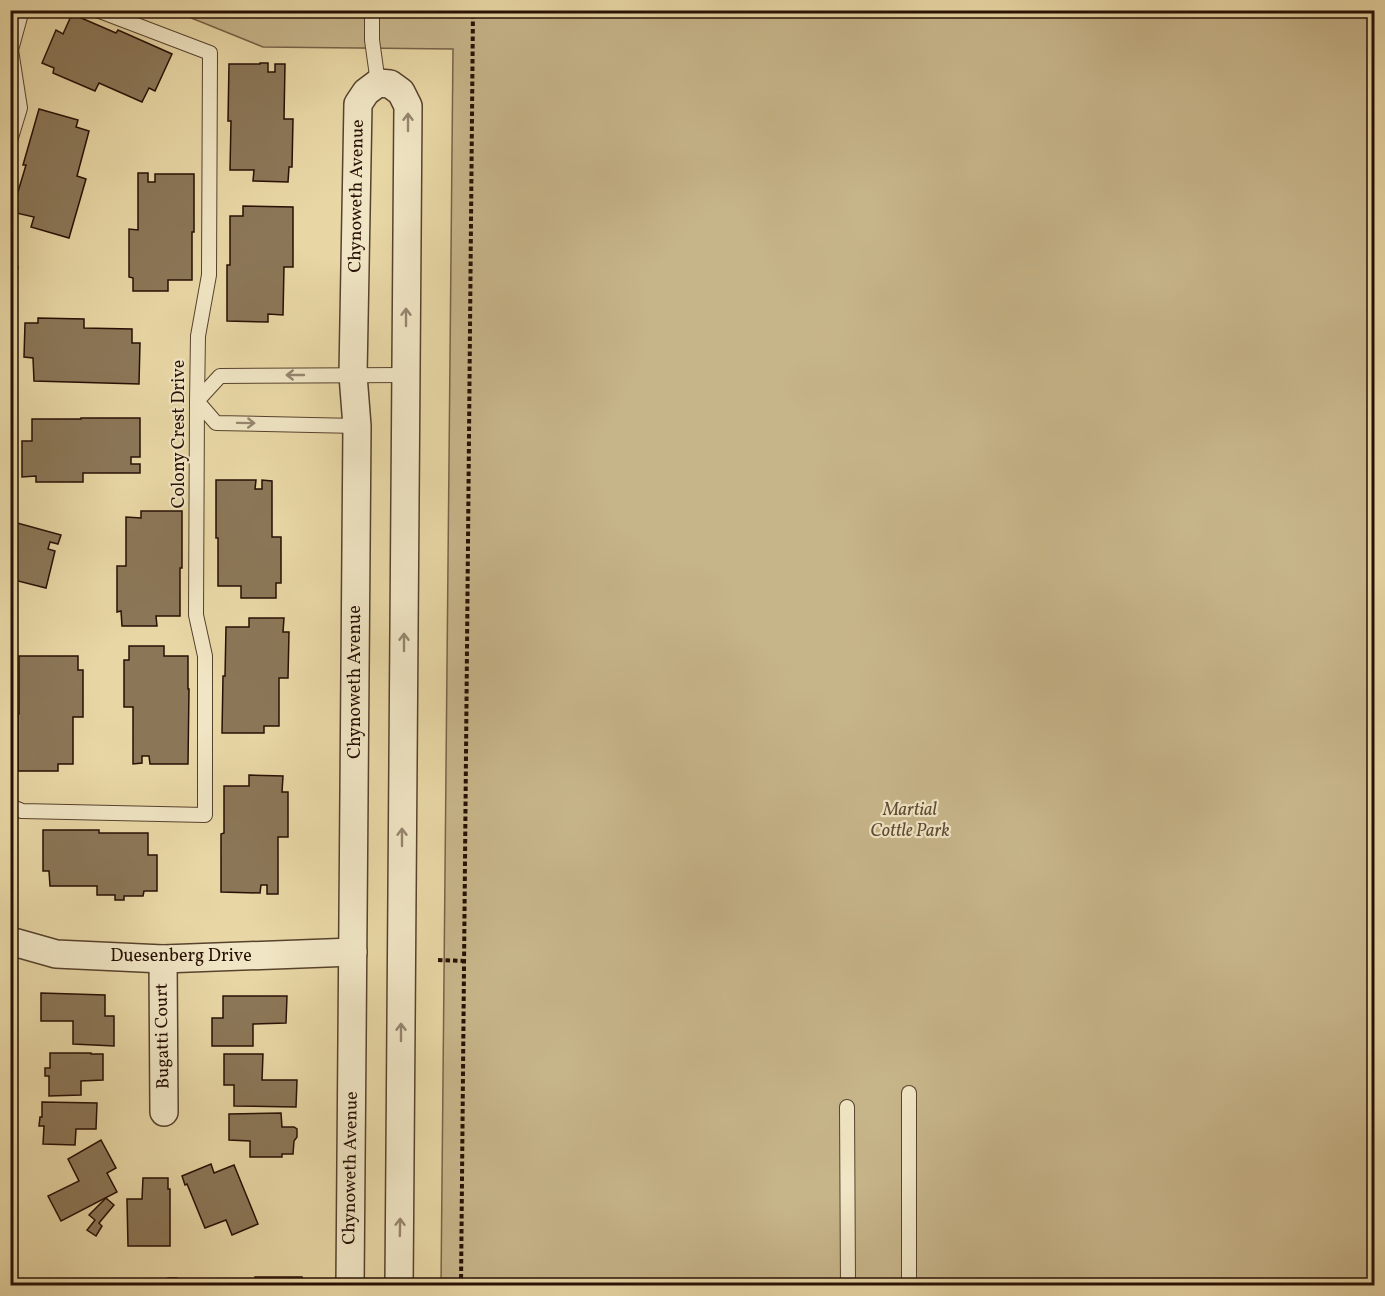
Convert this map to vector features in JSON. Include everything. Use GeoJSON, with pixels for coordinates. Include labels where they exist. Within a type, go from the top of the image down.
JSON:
{"type":"FeatureCollection","features":[{"type":"Feature","properties":{"kind":"street","name":"Chynoweth Avenue"},"geometry":{"type":"LineString","coordinates":[[350,1286],[357,426],[353,375],[358,104],[366,92],[378,83]]}},
{"type":"Feature","properties":{"kind":"street"},"geometry":{"type":"LineString","coordinates":[[378,83],[390,84],[401,92],[408,106],[399,1286]]}},
{"type":"Feature","properties":{"kind":"street","name":"Duesenberg Drive"},"geometry":{"type":"LineString","coordinates":[[10,941],[56,954],[163,959],[353,952]]}},
{"type":"Feature","properties":{"kind":"street","name":"Bugatti Court"},"geometry":{"type":"LineString","coordinates":[[163,959],[164,1112]]}},
{"type":"Feature","properties":{"kind":"lane"},"geometry":{"type":"LineString","coordinates":[[10,141],[20,108],[11,50],[22,10]]}},
{"type":"Feature","properties":{"kind":"lane","name":"Colony Crest Drive"},"geometry":{"type":"LineString","coordinates":[[10,806],[22,811],[205,814],[205,656],[196,615],[197,401],[198,336],[209,275],[210,53],[97,10]]}},
{"type":"Feature","properties":{"kind":"lane"},"geometry":{"type":"LineString","coordinates":[[372,10],[372,40],[378,83]]}},
{"type":"Feature","properties":{"kind":"lane"},"geometry":{"type":"LineString","coordinates":[[357,426],[216,423],[197,401],[220,376],[406,375]]}},
{"type":"Feature","properties":{"kind":"lane"},"geometry":{"type":"LineString","coordinates":[[909,1093],[909,1286]]}},
{"type":"Feature","properties":{"kind":"lane"},"geometry":{"type":"LineString","coordinates":[[847,1107],[848,1286]]}},
{"type":"Feature","properties":{"kind":"path"},"geometry":{"type":"LineString","coordinates":[[461,1286],[472,10]]}},
{"type":"Feature","properties":{"kind":"path"},"geometry":{"type":"LineString","coordinates":[[438,960],[464,961]]}},
{"type":"Feature","properties":{"kind":"green space","name":"Martial Cottle Park"},"geometry":{"type":"Polygon","coordinates":[[[174,11],[1374,11],[1374,1285],[441,1285],[453,49],[263,47],[174,11]]]}},
{"type":"Feature","properties":{"kind":"building"},"geometry":{"type":"Polygon","coordinates":[[[72,14],[116,33],[118,30],[172,54],[155,91],[149,88],[142,102],[99,83],[95,91],[53,73],[54,68],[42,63],[56,30],[63,34],[72,14]]]}},
{"type":"Feature","properties":{"kind":"building"},"geometry":{"type":"Polygon","coordinates":[[[268,63],[268,72],[275,72],[275,64],[285,64],[284,119],[293,119],[292,167],[289,167],[288,182],[253,181],[254,170],[230,170],[229,64],[268,63]]]}},
{"type":"Feature","properties":{"kind":"building"},"geometry":{"type":"Polygon","coordinates":[[[39,109],[78,120],[76,127],[89,131],[77,176],[86,179],[69,238],[31,227],[34,217],[12,212],[39,109]]]}},
{"type":"Feature","properties":{"kind":"building"},"geometry":{"type":"Polygon","coordinates":[[[138,173],[148,173],[148,182],[155,182],[155,174],[194,174],[192,280],[168,280],[168,291],[133,291],[133,278],[129,277],[129,229],[138,230],[138,173]]]}},
{"type":"Feature","properties":{"kind":"building"},"geometry":{"type":"Polygon","coordinates":[[[243,206],[293,207],[293,267],[284,267],[283,315],[268,314],[268,322],[227,321],[230,216],[243,216],[243,206]]]}},
{"type":"Feature","properties":{"kind":"building"},"geometry":{"type":"Polygon","coordinates":[[[10,265],[18,267],[10,296],[10,265]]]}},
{"type":"Feature","properties":{"kind":"building"},"geometry":{"type":"Polygon","coordinates":[[[38,318],[84,319],[84,328],[132,329],[132,343],[140,343],[139,384],[34,381],[33,358],[24,357],[25,323],[38,323],[38,318]]]}},
{"type":"Feature","properties":{"kind":"building"},"geometry":{"type":"Polygon","coordinates":[[[140,418],[140,457],[131,457],[131,464],[140,464],[140,473],[83,473],[83,482],[36,482],[36,476],[22,477],[22,441],[32,441],[32,419],[140,418]]]}},
{"type":"Feature","properties":{"kind":"building"},"geometry":{"type":"Polygon","coordinates":[[[216,480],[256,480],[255,489],[262,489],[262,480],[272,481],[272,537],[281,537],[281,583],[276,583],[276,598],[241,598],[241,586],[218,586],[216,480]]]}},
{"type":"Feature","properties":{"kind":"building"},"geometry":{"type":"Polygon","coordinates":[[[141,511],[182,511],[180,616],[156,616],[157,626],[122,626],[121,611],[117,612],[117,566],[126,566],[126,517],[141,518],[141,511]]]}},
{"type":"Feature","properties":{"kind":"building"},"geometry":{"type":"Polygon","coordinates":[[[10,521],[61,535],[58,544],[50,542],[48,549],[55,551],[46,588],[10,579],[10,521]]]}},
{"type":"Feature","properties":{"kind":"building"},"geometry":{"type":"Polygon","coordinates":[[[249,618],[284,618],[283,632],[289,632],[288,678],[279,678],[279,726],[264,726],[264,733],[222,733],[226,627],[249,627],[249,618]]]}},
{"type":"Feature","properties":{"kind":"building"},"geometry":{"type":"Polygon","coordinates":[[[129,646],[164,646],[164,656],[188,656],[188,764],[150,764],[149,756],[142,756],[142,763],[133,764],[133,707],[124,707],[124,660],[129,660],[129,646]]]}},
{"type":"Feature","properties":{"kind":"building"},"geometry":{"type":"Polygon","coordinates":[[[19,656],[78,656],[78,670],[83,670],[83,717],[73,717],[73,764],[58,764],[58,771],[18,771],[19,656]]]}},
{"type":"Feature","properties":{"kind":"building"},"geometry":{"type":"Polygon","coordinates":[[[249,775],[283,776],[282,792],[288,792],[288,837],[278,837],[278,894],[267,894],[267,885],[261,885],[260,893],[221,892],[224,786],[249,786],[249,775]]]}},
{"type":"Feature","properties":{"kind":"building"},"geometry":{"type":"Polygon","coordinates":[[[43,830],[148,833],[148,855],[157,855],[157,891],[144,891],[143,896],[124,896],[124,900],[115,900],[115,895],[97,895],[97,886],[50,886],[49,871],[43,871],[43,830]]]}},
{"type":"Feature","properties":{"kind":"building"},"geometry":{"type":"Polygon","coordinates":[[[41,993],[105,995],[105,1016],[114,1016],[114,1046],[73,1044],[73,1021],[41,1021],[41,993]]]}},
{"type":"Feature","properties":{"kind":"building"},"geometry":{"type":"Polygon","coordinates":[[[223,996],[287,996],[286,1023],[253,1024],[253,1046],[212,1046],[212,1018],[223,1018],[223,996]]]}},
{"type":"Feature","properties":{"kind":"building"},"geometry":{"type":"Polygon","coordinates":[[[50,1053],[103,1054],[103,1080],[81,1081],[81,1095],[49,1096],[49,1076],[45,1076],[45,1068],[50,1068],[50,1053]]]}},
{"type":"Feature","properties":{"kind":"building"},"geometry":{"type":"Polygon","coordinates":[[[224,1054],[263,1054],[262,1080],[297,1080],[296,1107],[234,1106],[234,1085],[224,1085],[224,1054]]]}},
{"type":"Feature","properties":{"kind":"building"},"geometry":{"type":"Polygon","coordinates":[[[42,1102],[97,1103],[96,1129],[76,1129],[75,1145],[43,1144],[44,1126],[39,1126],[40,1117],[42,1117],[42,1102]]]}},
{"type":"Feature","properties":{"kind":"building"},"geometry":{"type":"Polygon","coordinates":[[[281,1113],[282,1127],[297,1129],[293,1154],[282,1154],[282,1157],[250,1157],[250,1141],[229,1140],[229,1114],[281,1113]]]}},
{"type":"Feature","properties":{"kind":"building"},"geometry":{"type":"Polygon","coordinates":[[[101,1140],[116,1168],[107,1173],[117,1192],[61,1221],[48,1196],[79,1181],[68,1159],[101,1140]]]}},
{"type":"Feature","properties":{"kind":"building"},"geometry":{"type":"Polygon","coordinates":[[[211,1164],[214,1173],[234,1165],[258,1224],[232,1235],[226,1220],[205,1228],[182,1176],[211,1164]]]}},
{"type":"Feature","properties":{"kind":"building"},"geometry":{"type":"Polygon","coordinates":[[[143,1178],[168,1178],[170,1246],[128,1246],[127,1199],[142,1199],[143,1178]]]}},
{"type":"Feature","properties":{"kind":"building"},"geometry":{"type":"Polygon","coordinates":[[[106,1198],[114,1205],[99,1223],[102,1226],[96,1236],[87,1230],[95,1220],[89,1215],[106,1198]]]}},
{"type":"Feature","properties":{"kind":"building"},"geometry":{"type":"Polygon","coordinates":[[[255,1277],[302,1277],[302,1286],[254,1286],[255,1277]]]}},
{"type":"Feature","properties":{"kind":"building"},"geometry":{"type":"Polygon","coordinates":[[[168,1278],[177,1278],[177,1281],[193,1281],[192,1286],[150,1286],[150,1281],[168,1281],[168,1278]]]}}]}
